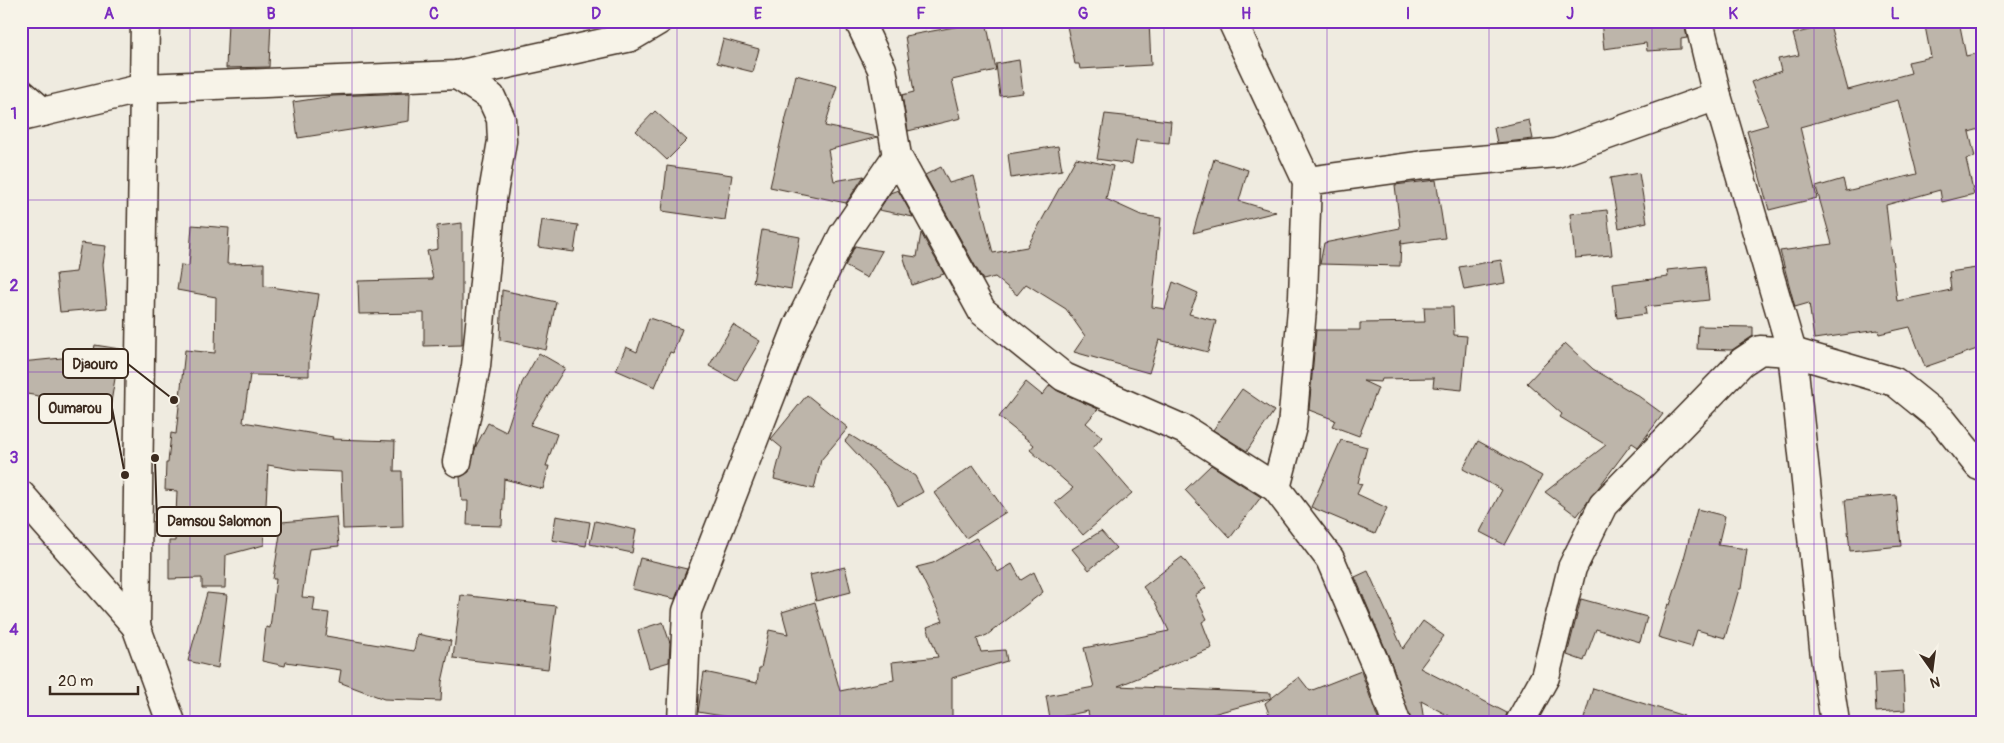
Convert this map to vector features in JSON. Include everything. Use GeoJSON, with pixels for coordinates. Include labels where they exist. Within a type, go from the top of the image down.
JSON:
{"type":"FeatureCollection","features":[{"type":"Feature","properties":{"kind":"street"},"geometry":{"type":"LineString","coordinates":[[145,21],[136,626],[171,722]]}},
{"type":"Feature","properties":{"kind":"street"},"geometry":{"type":"LineString","coordinates":[[21,93],[32,115],[144,88],[456,75],[631,37],[658,21]]}},
{"type":"Feature","properties":{"kind":"street"},"geometry":{"type":"LineString","coordinates":[[859,21],[882,69],[897,156],[982,311],[1064,377],[1185,430],[1276,488],[1330,560],[1377,668],[1396,722]]}},
{"type":"Feature","properties":{"kind":"street"},"geometry":{"type":"LineString","coordinates":[[1232,21],[1307,181],[1303,297],[1292,427],[1276,488]]}},
{"type":"Feature","properties":{"kind":"street"},"geometry":{"type":"LineString","coordinates":[[1698,21],[1717,96],[1792,352],[1825,657],[1835,722]]}},
{"type":"Feature","properties":{"kind":"street"},"geometry":{"type":"LineString","coordinates":[[456,75],[491,96],[501,119],[502,141],[492,199],[476,366],[457,462]]}},
{"type":"Feature","properties":{"kind":"street"},"geometry":{"type":"LineString","coordinates":[[1307,181],[1424,165],[1557,153],[1717,96]]}},
{"type":"Feature","properties":{"kind":"street"},"geometry":{"type":"LineString","coordinates":[[682,722],[688,611],[798,326],[843,235],[897,156]]}},
{"type":"Feature","properties":{"kind":"street"},"geometry":{"type":"LineString","coordinates":[[1520,722],[1545,678],[1572,568],[1603,506],[1742,362],[1760,350],[1792,352],[1895,382],[1942,420],[1979,466],[1983,467]]}},
{"type":"Feature","properties":{"kind":"street"},"geometry":{"type":"LineString","coordinates":[[21,495],[136,626]]}},
{"type":"Feature","properties":{"kind":"building"},"geometry":{"type":"Polygon","coordinates":[[[228,21],[271,21],[269,67],[226,68],[228,21]]]}},
{"type":"Feature","properties":{"kind":"building"},"geometry":{"type":"Polygon","coordinates":[[[959,21],[986,21],[996,70],[952,80],[961,118],[908,131],[902,95],[914,92],[905,36],[960,26],[959,21]]]}},
{"type":"Feature","properties":{"kind":"building"},"geometry":{"type":"Polygon","coordinates":[[[1091,21],[1149,21],[1151,65],[1080,69],[1079,64],[1075,64],[1067,26],[1091,21]]]}},
{"type":"Feature","properties":{"kind":"building"},"geometry":{"type":"Polygon","coordinates":[[[1601,21],[1684,21],[1687,38],[1681,39],[1681,49],[1647,51],[1646,43],[1604,49],[1601,21]]]}},
{"type":"Feature","properties":{"kind":"building"},"geometry":{"type":"Polygon","coordinates":[[[1924,21],[1959,21],[1966,56],[1983,52],[1983,128],[1969,132],[1975,157],[1966,159],[1974,194],[1942,202],[1940,190],[1886,205],[1897,301],[1951,290],[1949,272],[1983,267],[1983,347],[1925,367],[1910,327],[1879,334],[1878,330],[1814,339],[1809,303],[1795,307],[1780,251],[1832,244],[1816,187],[1843,179],[1846,191],[1917,174],[1898,100],[1800,127],[1817,198],[1769,210],[1747,131],[1768,125],[1751,82],[1781,71],[1778,59],[1799,55],[1793,34],[1830,25],[1848,90],[1911,73],[1908,62],[1931,57],[1924,21]]]}},
{"type":"Feature","properties":{"kind":"building"},"geometry":{"type":"Polygon","coordinates":[[[723,39],[759,49],[753,72],[717,63],[723,39]]]}},
{"type":"Feature","properties":{"kind":"building"},"geometry":{"type":"Polygon","coordinates":[[[1019,60],[1023,93],[1000,96],[996,64],[1019,60]]]}},
{"type":"Feature","properties":{"kind":"building"},"geometry":{"type":"Polygon","coordinates":[[[796,75],[837,86],[825,126],[878,137],[828,150],[834,181],[864,176],[846,203],[770,187],[796,75]]]}},
{"type":"Feature","properties":{"kind":"building"},"geometry":{"type":"Polygon","coordinates":[[[410,93],[409,121],[298,138],[293,102],[333,96],[410,93]]]}},
{"type":"Feature","properties":{"kind":"building"},"geometry":{"type":"Polygon","coordinates":[[[655,111],[687,140],[667,160],[636,131],[655,111]]]}},
{"type":"Feature","properties":{"kind":"building"},"geometry":{"type":"Polygon","coordinates":[[[1105,114],[1171,121],[1169,143],[1136,140],[1132,164],[1097,159],[1105,114]]]}},
{"type":"Feature","properties":{"kind":"building"},"geometry":{"type":"Polygon","coordinates":[[[1529,120],[1533,139],[1497,143],[1494,128],[1529,120]]]}},
{"type":"Feature","properties":{"kind":"building"},"geometry":{"type":"Polygon","coordinates":[[[1058,146],[1062,170],[1011,178],[1008,154],[1058,146]]]}},
{"type":"Feature","properties":{"kind":"building"},"geometry":{"type":"Polygon","coordinates":[[[1076,158],[1113,166],[1106,199],[1141,215],[1161,218],[1152,307],[1165,309],[1173,282],[1198,293],[1189,314],[1216,321],[1208,352],[1159,340],[1149,373],[1074,352],[1085,336],[1066,309],[1026,284],[1017,295],[995,277],[983,280],[925,175],[941,167],[949,183],[974,176],[993,253],[1027,247],[1076,158]]]}},
{"type":"Feature","properties":{"kind":"building"},"geometry":{"type":"Polygon","coordinates":[[[1214,159],[1248,170],[1239,201],[1276,212],[1193,233],[1214,159]]]}},
{"type":"Feature","properties":{"kind":"building"},"geometry":{"type":"Polygon","coordinates":[[[667,166],[732,175],[725,220],[662,211],[667,166]]]}},
{"type":"Feature","properties":{"kind":"building"},"geometry":{"type":"Polygon","coordinates":[[[1639,173],[1647,222],[1619,228],[1610,178],[1639,173]]]}},
{"type":"Feature","properties":{"kind":"building"},"geometry":{"type":"Polygon","coordinates":[[[1436,180],[1445,238],[1401,244],[1401,240],[1400,266],[1320,264],[1324,243],[1400,228],[1395,185],[1436,180]]]}},
{"type":"Feature","properties":{"kind":"building"},"geometry":{"type":"Polygon","coordinates":[[[898,190],[913,217],[879,210],[890,193],[898,190]]]}},
{"type":"Feature","properties":{"kind":"building"},"geometry":{"type":"Polygon","coordinates":[[[1607,210],[1612,255],[1575,258],[1570,214],[1607,210]]]}},
{"type":"Feature","properties":{"kind":"building"},"geometry":{"type":"Polygon","coordinates":[[[542,220],[578,225],[574,252],[538,247],[542,220]]]}},
{"type":"Feature","properties":{"kind":"building"},"geometry":{"type":"Polygon","coordinates":[[[462,223],[462,345],[424,346],[424,313],[359,314],[358,281],[433,279],[427,251],[438,249],[437,226],[462,223]]]}},
{"type":"Feature","properties":{"kind":"building"},"geometry":{"type":"Polygon","coordinates":[[[192,225],[229,228],[227,264],[264,263],[264,286],[319,294],[309,362],[309,376],[250,375],[243,422],[333,437],[332,439],[395,441],[394,471],[402,471],[403,527],[343,529],[341,472],[297,470],[268,465],[264,545],[226,555],[225,588],[202,588],[202,578],[169,579],[169,541],[175,541],[177,491],[165,490],[166,463],[168,463],[171,433],[176,434],[185,350],[215,353],[216,297],[177,290],[181,265],[189,266],[192,225]]]}},
{"type":"Feature","properties":{"kind":"building"},"geometry":{"type":"Polygon","coordinates":[[[762,230],[800,237],[791,289],[753,282],[762,230]]]}},
{"type":"Feature","properties":{"kind":"building"},"geometry":{"type":"Polygon","coordinates":[[[921,233],[944,274],[912,285],[903,255],[917,257],[921,233]]]}},
{"type":"Feature","properties":{"kind":"building"},"geometry":{"type":"Polygon","coordinates":[[[81,243],[106,246],[103,264],[107,308],[60,312],[56,274],[76,272],[81,243]]]}},
{"type":"Feature","properties":{"kind":"building"},"geometry":{"type":"Polygon","coordinates":[[[855,246],[882,251],[867,278],[845,266],[855,246]]]}},
{"type":"Feature","properties":{"kind":"building"},"geometry":{"type":"Polygon","coordinates":[[[1501,260],[1505,283],[1464,290],[1459,267],[1501,260]]]}},
{"type":"Feature","properties":{"kind":"building"},"geometry":{"type":"Polygon","coordinates":[[[1705,266],[1709,300],[1645,307],[1646,314],[1617,318],[1613,284],[1668,277],[1667,270],[1705,266]]]}},
{"type":"Feature","properties":{"kind":"building"},"geometry":{"type":"Polygon","coordinates":[[[502,290],[556,302],[546,350],[500,340],[502,290]]]}},
{"type":"Feature","properties":{"kind":"building"},"geometry":{"type":"Polygon","coordinates":[[[1424,307],[1453,307],[1454,335],[1467,336],[1462,390],[1433,387],[1434,378],[1382,379],[1381,382],[1363,381],[1378,388],[1359,436],[1332,426],[1335,420],[1309,410],[1316,330],[1360,330],[1360,323],[1425,322],[1424,307]]]}},
{"type":"Feature","properties":{"kind":"building"},"geometry":{"type":"Polygon","coordinates":[[[649,318],[682,329],[673,353],[670,352],[655,387],[616,370],[626,347],[637,352],[649,318]]]}},
{"type":"Feature","properties":{"kind":"building"},"geometry":{"type":"Polygon","coordinates":[[[733,325],[760,341],[736,381],[709,366],[733,325]]]}},
{"type":"Feature","properties":{"kind":"building"},"geometry":{"type":"Polygon","coordinates":[[[1698,326],[1753,327],[1753,336],[1732,350],[1697,349],[1698,326]]]}},
{"type":"Feature","properties":{"kind":"building"},"geometry":{"type":"Polygon","coordinates":[[[1565,343],[1593,369],[1637,395],[1663,414],[1638,447],[1632,443],[1577,516],[1545,492],[1606,445],[1560,417],[1562,414],[1527,383],[1565,343]]]}},
{"type":"Feature","properties":{"kind":"building"},"geometry":{"type":"Polygon","coordinates":[[[95,345],[120,349],[110,408],[21,393],[21,362],[93,355],[95,345]]]}},
{"type":"Feature","properties":{"kind":"building"},"geometry":{"type":"Polygon","coordinates":[[[539,353],[565,368],[530,425],[557,434],[546,466],[549,466],[543,489],[504,479],[502,526],[467,525],[468,501],[462,501],[460,477],[469,472],[476,446],[488,423],[506,432],[522,383],[539,353]]]}},
{"type":"Feature","properties":{"kind":"building"},"geometry":{"type":"Polygon","coordinates":[[[1026,382],[1042,395],[1050,385],[1058,391],[1098,409],[1086,423],[1102,437],[1093,448],[1132,493],[1083,535],[1055,503],[1073,488],[1030,450],[1034,445],[999,417],[1026,382]]]}},
{"type":"Feature","properties":{"kind":"building"},"geometry":{"type":"Polygon","coordinates":[[[1242,389],[1274,411],[1247,451],[1213,430],[1242,389]]]}},
{"type":"Feature","properties":{"kind":"building"},"geometry":{"type":"Polygon","coordinates":[[[807,395],[848,428],[821,460],[814,489],[774,479],[782,448],[771,439],[807,395]]]}},
{"type":"Feature","properties":{"kind":"building"},"geometry":{"type":"Polygon","coordinates":[[[850,435],[915,476],[923,492],[898,506],[887,486],[845,441],[850,435]]]}},
{"type":"Feature","properties":{"kind":"building"},"geometry":{"type":"Polygon","coordinates":[[[1341,440],[1367,447],[1358,483],[1362,484],[1357,494],[1387,508],[1375,534],[1311,507],[1341,440]]]}},
{"type":"Feature","properties":{"kind":"building"},"geometry":{"type":"Polygon","coordinates":[[[1478,441],[1542,476],[1505,545],[1480,532],[1502,490],[1463,469],[1478,441]]]}},
{"type":"Feature","properties":{"kind":"building"},"geometry":{"type":"Polygon","coordinates":[[[973,465],[1006,512],[966,538],[934,493],[973,465]]]}},
{"type":"Feature","properties":{"kind":"building"},"geometry":{"type":"Polygon","coordinates":[[[1211,465],[1261,497],[1230,538],[1185,490],[1211,465]]]}},
{"type":"Feature","properties":{"kind":"building"},"geometry":{"type":"Polygon","coordinates":[[[1896,495],[1901,546],[1850,551],[1845,500],[1896,495]]]}},
{"type":"Feature","properties":{"kind":"building"},"geometry":{"type":"Polygon","coordinates":[[[1697,509],[1725,516],[1718,545],[1747,549],[1741,589],[1739,589],[1725,638],[1697,630],[1692,647],[1658,637],[1684,562],[1697,509]]]}},
{"type":"Feature","properties":{"kind":"building"},"geometry":{"type":"Polygon","coordinates":[[[556,516],[590,522],[586,546],[552,540],[556,516]]]}},
{"type":"Feature","properties":{"kind":"building"},"geometry":{"type":"Polygon","coordinates":[[[336,517],[339,546],[309,549],[302,597],[315,598],[313,611],[329,613],[326,636],[414,651],[417,634],[451,641],[442,682],[441,701],[384,699],[339,682],[341,670],[286,662],[285,666],[262,661],[266,627],[270,628],[276,579],[273,579],[282,522],[336,517]]]}},
{"type":"Feature","properties":{"kind":"building"},"geometry":{"type":"Polygon","coordinates":[[[595,521],[636,530],[632,553],[590,544],[595,521]]]}},
{"type":"Feature","properties":{"kind":"building"},"geometry":{"type":"Polygon","coordinates":[[[1101,531],[1116,548],[1089,570],[1072,549],[1101,531]]]}},
{"type":"Feature","properties":{"kind":"building"},"geometry":{"type":"Polygon","coordinates":[[[976,538],[998,572],[1012,564],[1021,580],[1034,572],[1043,592],[987,635],[977,639],[981,652],[1005,650],[1007,661],[952,678],[952,722],[758,722],[698,712],[704,672],[757,683],[769,630],[788,634],[782,612],[815,602],[840,691],[894,680],[892,662],[938,657],[927,627],[943,621],[917,567],[933,563],[976,538]]]}},
{"type":"Feature","properties":{"kind":"building"},"geometry":{"type":"Polygon","coordinates":[[[1182,557],[1206,588],[1195,595],[1207,619],[1202,622],[1212,648],[1118,686],[1271,693],[1271,698],[1184,722],[1090,722],[1088,711],[1050,719],[1046,696],[1094,687],[1084,648],[1169,631],[1155,602],[1143,587],[1182,557]]]}},
{"type":"Feature","properties":{"kind":"building"},"geometry":{"type":"Polygon","coordinates":[[[640,558],[687,569],[675,599],[632,589],[640,558]]]}},
{"type":"Feature","properties":{"kind":"building"},"geometry":{"type":"Polygon","coordinates":[[[845,567],[851,592],[816,601],[810,575],[845,567]]]}},
{"type":"Feature","properties":{"kind":"building"},"geometry":{"type":"Polygon","coordinates":[[[1368,571],[1403,649],[1423,621],[1444,636],[1420,668],[1507,713],[1504,722],[1460,722],[1421,701],[1424,722],[1411,722],[1391,662],[1355,577],[1368,571]]]}},
{"type":"Feature","properties":{"kind":"building"},"geometry":{"type":"Polygon","coordinates":[[[207,593],[227,595],[218,668],[188,661],[207,593]]]}},
{"type":"Feature","properties":{"kind":"building"},"geometry":{"type":"Polygon","coordinates":[[[461,595],[556,606],[548,669],[453,658],[461,595]]]}},
{"type":"Feature","properties":{"kind":"building"},"geometry":{"type":"Polygon","coordinates":[[[1581,599],[1647,617],[1640,642],[1596,629],[1584,661],[1567,655],[1581,599]]]}},
{"type":"Feature","properties":{"kind":"building"},"geometry":{"type":"Polygon","coordinates":[[[663,622],[670,643],[669,662],[649,668],[638,630],[663,622]]]}},
{"type":"Feature","properties":{"kind":"building"},"geometry":{"type":"Polygon","coordinates":[[[1361,671],[1379,722],[1272,722],[1265,703],[1299,677],[1310,691],[1361,671]]]}},
{"type":"Feature","properties":{"kind":"building"},"geometry":{"type":"Polygon","coordinates":[[[1903,671],[1905,710],[1876,712],[1874,673],[1903,671]]]}},
{"type":"Feature","properties":{"kind":"building"},"geometry":{"type":"Polygon","coordinates":[[[1593,688],[1684,716],[1683,722],[1583,722],[1593,688]]]}},
{"type":"Feature","properties":{"kind":"place","name":"Djaouro"},"geometry":{"type":"Point","coordinates":[174,400]}},
{"type":"Feature","properties":{"kind":"place","name":"Damsou Salomon"},"geometry":{"type":"Point","coordinates":[155,458]}},
{"type":"Feature","properties":{"kind":"place","name":"Oumarou"},"geometry":{"type":"Point","coordinates":[125,475]}}]}
